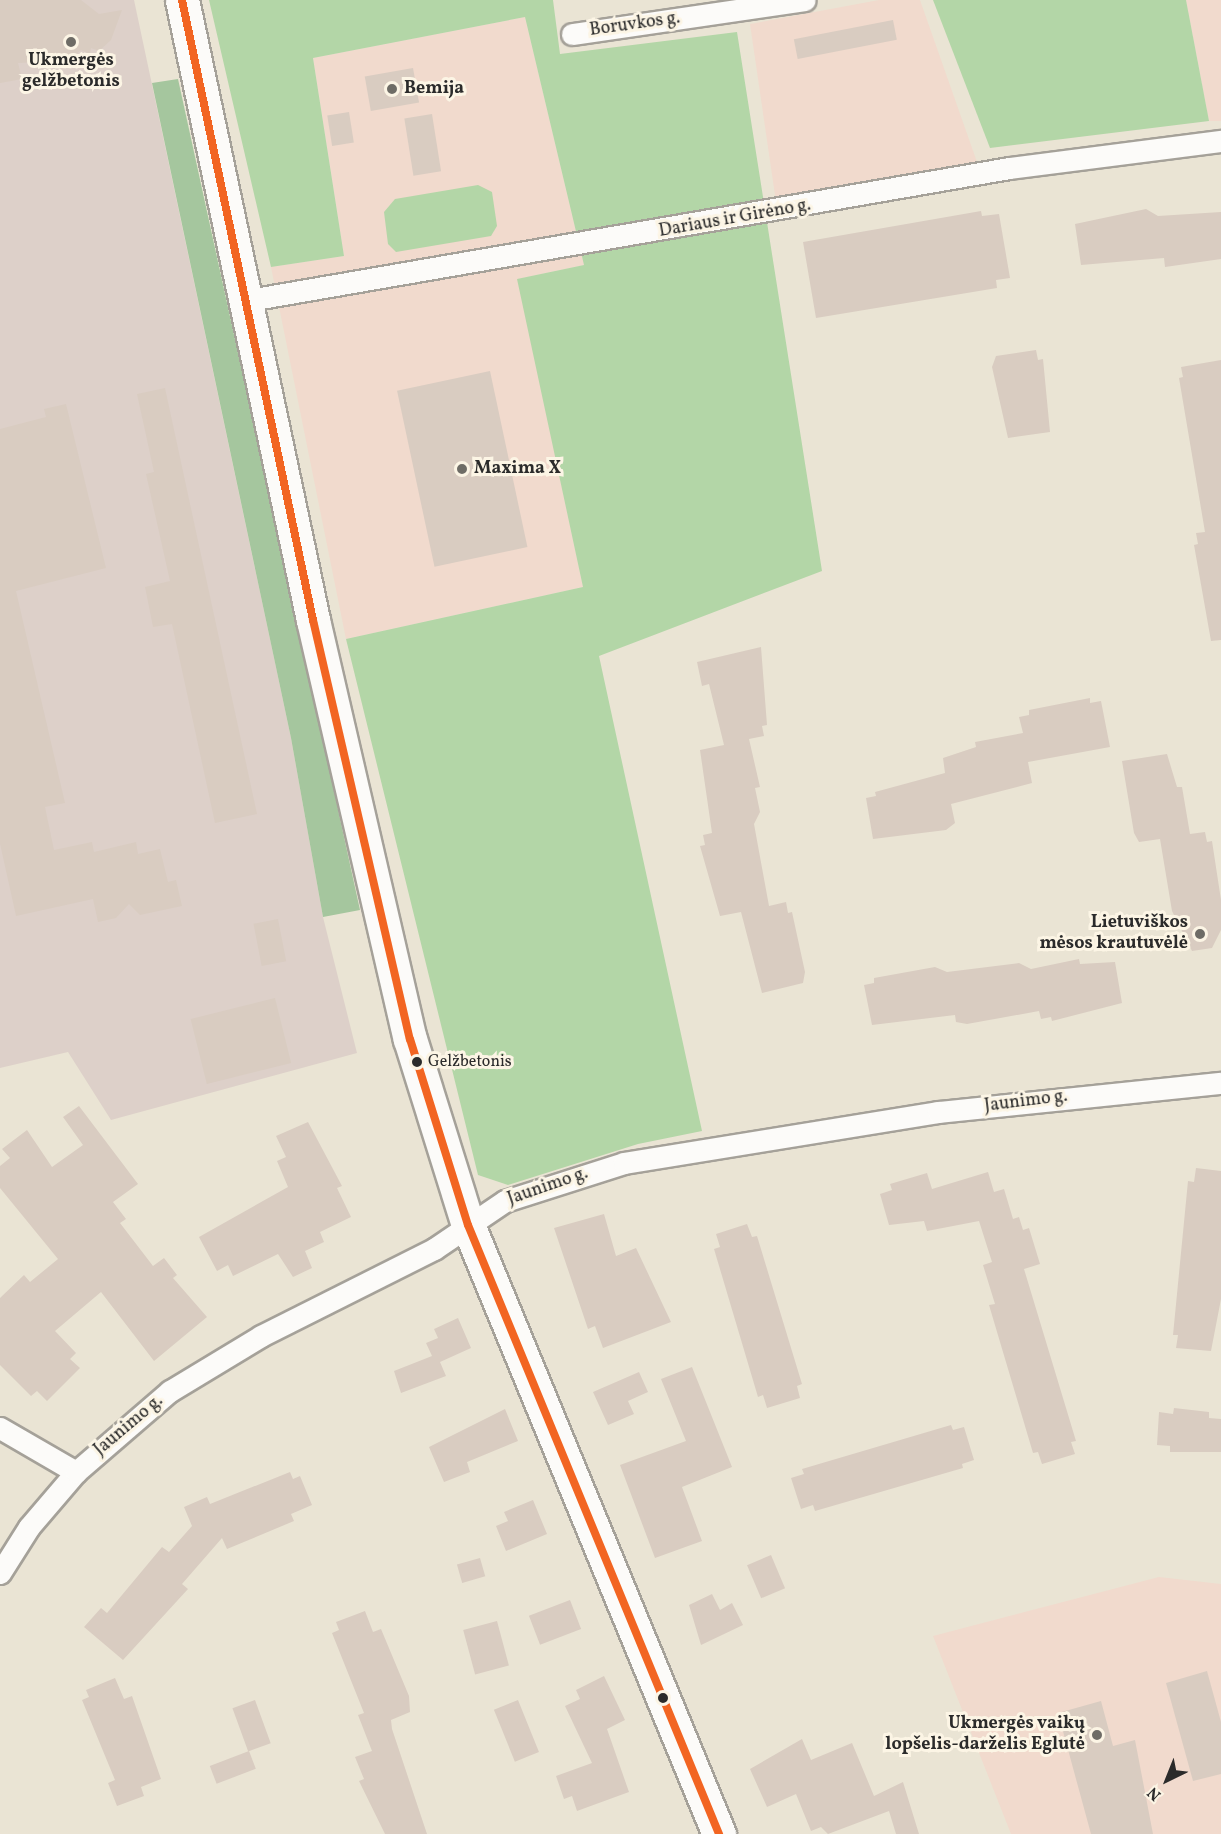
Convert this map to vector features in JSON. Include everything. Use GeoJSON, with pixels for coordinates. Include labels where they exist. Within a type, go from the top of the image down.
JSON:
{"type":"FeatureCollection","features":[{"type":"Feature","properties":{"kind":"main road"},"geometry":{"type":"LineString","coordinates":[[182,0],[249,300],[312,620],[406,1023],[468,1225],[719,1834]]}},
{"type":"Feature","properties":{"kind":"street","name":"Boruvkos g."},"geometry":{"type":"LineString","coordinates":[[572,34],[805,0]]}},
{"type":"Feature","properties":{"kind":"street","name":"Dariaus ir Girėno g."},"geometry":{"type":"LineString","coordinates":[[249,300],[1008,168],[1221,141]]}},
{"type":"Feature","properties":{"kind":"street","name":"Jaunimo g."},"geometry":{"type":"LineString","coordinates":[[0,1573],[28,1527],[76,1472],[170,1391],[229,1353],[434,1249],[505,1201],[624,1163],[938,1113],[1221,1083]]}},
{"type":"Feature","properties":{"kind":"street"},"geometry":{"type":"LineString","coordinates":[[0,1428],[76,1472]]}},
{"type":"Feature","properties":{"kind":"shaded area"},"geometry":{"type":"Polygon","coordinates":[[[0,0],[134,0],[291,738],[323,917],[357,1053],[111,1120],[68,1052],[0,1068],[0,0]]]}},
{"type":"Feature","properties":{"kind":"shaded area"},"geometry":{"type":"Polygon","coordinates":[[[879,0],[920,0],[977,162],[776,202],[750,24],[879,0]]]}},
{"type":"Feature","properties":{"kind":"shaded area"},"geometry":{"type":"Polygon","coordinates":[[[1186,0],[1221,0],[1221,121],[1209,121],[1186,0]]]}},
{"type":"Feature","properties":{"kind":"shaded area"},"geometry":{"type":"Polygon","coordinates":[[[525,17],[584,265],[518,279],[583,587],[346,639],[271,267],[344,256],[313,58],[525,17]]]}},
{"type":"Feature","properties":{"kind":"shaded area","name":"Ukmergės vaikų lopšelis-darželis Eglutė"},"geometry":{"type":"Polygon","coordinates":[[[1159,1577],[1221,1584],[1221,1834],[1011,1834],[933,1636],[1159,1577]]]}},
{"type":"Feature","properties":{"kind":"green space"},"geometry":{"type":"Polygon","coordinates":[[[209,0],[553,0],[560,54],[737,32],[822,571],[599,656],[702,1131],[638,1144],[508,1185],[478,1175],[346,639],[583,587],[517,279],[584,265],[525,17],[313,58],[344,256],[271,267],[209,0]]]}},
{"type":"Feature","properties":{"kind":"green space"},"geometry":{"type":"Polygon","coordinates":[[[933,0],[1186,0],[1209,121],[990,148],[933,0]]]}},
{"type":"Feature","properties":{"kind":"green space"},"geometry":{"type":"Polygon","coordinates":[[[178,79],[360,910],[323,917],[291,738],[152,83],[178,79]]]}},
{"type":"Feature","properties":{"kind":"green space"},"geometry":{"type":"Polygon","coordinates":[[[478,185],[492,192],[497,226],[491,236],[396,252],[388,244],[384,212],[395,199],[478,185]]]}},
{"type":"Feature","properties":{"kind":"building","name":"Ukmergės gelžbetonis"},"geometry":{"type":"Polygon","coordinates":[[[0,0],[81,0],[99,14],[122,10],[111,40],[99,51],[91,48],[90,54],[81,50],[70,59],[60,55],[59,61],[18,63],[22,79],[0,83],[0,0]]]}},
{"type":"Feature","properties":{"kind":"building"},"geometry":{"type":"Polygon","coordinates":[[[893,20],[897,40],[798,59],[794,39],[893,20]]]}},
{"type":"Feature","properties":{"kind":"building","name":"Bemija"},"geometry":{"type":"Polygon","coordinates":[[[413,68],[419,102],[371,111],[365,77],[413,68]]]}},
{"type":"Feature","properties":{"kind":"building"},"geometry":{"type":"Polygon","coordinates":[[[349,112],[354,143],[332,146],[327,115],[349,112]]]}},
{"type":"Feature","properties":{"kind":"building"},"geometry":{"type":"Polygon","coordinates":[[[432,114],[441,171],[413,176],[404,118],[432,114]]]}},
{"type":"Feature","properties":{"kind":"building"},"geometry":{"type":"Polygon","coordinates":[[[1146,209],[1158,216],[1221,212],[1221,259],[1165,267],[1164,258],[1081,265],[1075,224],[1146,209]]]}},
{"type":"Feature","properties":{"kind":"building"},"geometry":{"type":"Polygon","coordinates":[[[981,211],[982,216],[999,214],[1010,278],[996,280],[997,288],[816,318],[803,242],[981,211]]]}},
{"type":"Feature","properties":{"kind":"building"},"geometry":{"type":"Polygon","coordinates":[[[1036,350],[1038,360],[1043,359],[1050,432],[1008,438],[992,367],[996,356],[1036,350]]]}},
{"type":"Feature","properties":{"kind":"building"},"geometry":{"type":"Polygon","coordinates":[[[1221,360],[1221,640],[1211,641],[1194,545],[1198,544],[1196,533],[1205,532],[1179,378],[1183,377],[1181,367],[1221,360]]]}},
{"type":"Feature","properties":{"kind":"building","name":"Maxima X"},"geometry":{"type":"Polygon","coordinates":[[[490,371],[527,547],[435,567],[397,391],[490,371]]]}},
{"type":"Feature","properties":{"kind":"building"},"geometry":{"type":"Polygon","coordinates":[[[165,388],[257,814],[215,823],[172,624],[153,627],[145,587],[170,581],[146,474],[154,472],[137,394],[165,388]]]}},
{"type":"Feature","properties":{"kind":"building"},"geometry":{"type":"Polygon","coordinates":[[[66,404],[106,568],[16,591],[65,803],[45,807],[54,850],[92,842],[94,852],[136,842],[138,854],[160,849],[168,882],[176,880],[182,906],[140,915],[129,904],[116,918],[98,922],[93,899],[16,916],[0,844],[0,429],[46,417],[44,409],[66,404]]]}},
{"type":"Feature","properties":{"kind":"building"},"geometry":{"type":"Polygon","coordinates":[[[761,647],[767,725],[762,726],[764,736],[749,739],[760,787],[755,788],[760,812],[754,824],[769,906],[786,902],[788,913],[792,912],[805,972],[803,983],[762,993],[741,912],[720,916],[700,846],[705,845],[703,835],[712,833],[700,750],[724,745],[709,684],[702,686],[697,662],[761,647]]]}},
{"type":"Feature","properties":{"kind":"building"},"geometry":{"type":"Polygon","coordinates":[[[1090,698],[1090,703],[1101,701],[1110,747],[1028,762],[1032,783],[951,804],[955,823],[946,830],[873,839],[866,798],[876,796],[875,792],[945,773],[943,758],[976,747],[975,742],[1023,733],[1019,717],[1029,715],[1029,710],[1090,698]]]}},
{"type":"Feature","properties":{"kind":"building"},"geometry":{"type":"Polygon","coordinates":[[[1167,754],[1177,787],[1182,787],[1190,834],[1205,832],[1207,842],[1212,841],[1221,900],[1221,930],[1212,948],[1192,951],[1172,911],[1160,839],[1139,842],[1134,833],[1122,761],[1167,754]]]}},
{"type":"Feature","properties":{"kind":"building"},"geometry":{"type":"Polygon","coordinates":[[[278,919],[286,961],[262,966],[253,924],[278,919]]]}},
{"type":"Feature","properties":{"kind":"building"},"geometry":{"type":"Polygon","coordinates":[[[1079,959],[1080,964],[1115,962],[1122,1003],[1052,1021],[1051,1017],[1041,1019],[1039,1011],[967,1024],[956,1022],[955,1015],[872,1025],[864,985],[874,983],[874,978],[935,967],[947,972],[1019,963],[1031,969],[1079,959]]]}},
{"type":"Feature","properties":{"kind":"building"},"geometry":{"type":"Polygon","coordinates":[[[275,998],[291,1063],[207,1084],[191,1019],[275,998]]]}},
{"type":"Feature","properties":{"kind":"building"},"geometry":{"type":"Polygon","coordinates":[[[79,1106],[138,1184],[113,1202],[126,1219],[120,1223],[153,1266],[164,1258],[177,1275],[173,1278],[207,1317],[154,1361],[101,1292],[55,1331],[76,1353],[70,1359],[80,1368],[47,1401],[37,1391],[31,1396],[0,1365],[0,1298],[24,1275],[30,1282],[58,1259],[0,1188],[0,1166],[10,1158],[2,1149],[27,1130],[52,1167],[83,1145],[63,1117],[79,1106]]]}},
{"type":"Feature","properties":{"kind":"building"},"geometry":{"type":"Polygon","coordinates":[[[308,1122],[342,1186],[337,1188],[351,1217],[320,1232],[324,1242],[305,1251],[312,1268],[293,1277],[278,1254],[233,1276],[228,1265],[217,1271],[199,1237],[288,1187],[277,1161],[286,1157],[276,1136],[308,1122]]]}},
{"type":"Feature","properties":{"kind":"building"},"geometry":{"type":"Polygon","coordinates":[[[1196,1168],[1221,1171],[1221,1299],[1211,1351],[1176,1348],[1178,1335],[1173,1335],[1188,1181],[1194,1182],[1196,1168]]]}},
{"type":"Feature","properties":{"kind":"building"},"geometry":{"type":"Polygon","coordinates":[[[988,1172],[994,1192],[1004,1189],[1013,1219],[1019,1217],[1023,1230],[1029,1228],[1040,1264],[1024,1269],[1076,1441],[1071,1442],[1075,1454],[1042,1464],[1038,1452],[1033,1453],[989,1305],[995,1304],[983,1265],[992,1262],[979,1221],[927,1231],[924,1221],[889,1225],[880,1194],[892,1190],[890,1184],[927,1173],[932,1189],[988,1172]]]}},
{"type":"Feature","properties":{"kind":"building"},"geometry":{"type":"Polygon","coordinates":[[[604,1214],[616,1256],[636,1248],[671,1322],[603,1348],[595,1326],[588,1329],[554,1228],[604,1214]]]}},
{"type":"Feature","properties":{"kind":"building"},"geometry":{"type":"Polygon","coordinates":[[[747,1224],[752,1237],[757,1236],[802,1384],[797,1386],[800,1398],[767,1408],[763,1395],[758,1397],[714,1249],[720,1247],[716,1234],[747,1224]]]}},
{"type":"Feature","properties":{"kind":"building"},"geometry":{"type":"Polygon","coordinates":[[[458,1318],[471,1348],[440,1362],[446,1376],[401,1393],[394,1371],[432,1356],[426,1343],[438,1338],[434,1329],[458,1318]]]}},
{"type":"Feature","properties":{"kind":"building"},"geometry":{"type":"Polygon","coordinates":[[[692,1367],[732,1467],[682,1487],[702,1541],[655,1558],[620,1465],[686,1441],[661,1379],[692,1367]]]}},
{"type":"Feature","properties":{"kind":"building"},"geometry":{"type":"Polygon","coordinates":[[[639,1372],[648,1392],[628,1401],[634,1414],[608,1425],[593,1392],[639,1372]]]}},
{"type":"Feature","properties":{"kind":"building"},"geometry":{"type":"Polygon","coordinates":[[[1174,1408],[1209,1412],[1209,1418],[1221,1419],[1221,1452],[1170,1452],[1170,1446],[1157,1445],[1159,1412],[1173,1414],[1174,1408]]]}},
{"type":"Feature","properties":{"kind":"building"},"geometry":{"type":"Polygon","coordinates":[[[505,1409],[518,1441],[467,1462],[470,1472],[444,1482],[429,1447],[505,1409]]]}},
{"type":"Feature","properties":{"kind":"building"},"geometry":{"type":"Polygon","coordinates":[[[951,1425],[953,1430],[964,1427],[974,1460],[962,1464],[963,1468],[815,1511],[813,1505],[801,1509],[791,1478],[804,1474],[802,1469],[951,1425]]]}},
{"type":"Feature","properties":{"kind":"building"},"geometry":{"type":"Polygon","coordinates":[[[290,1472],[293,1479],[300,1476],[312,1505],[291,1514],[294,1521],[227,1549],[222,1538],[182,1584],[188,1589],[123,1660],[84,1627],[101,1608],[107,1613],[162,1547],[169,1552],[192,1526],[184,1507],[207,1497],[210,1504],[290,1472]]]}},
{"type":"Feature","properties":{"kind":"building"},"geometry":{"type":"Polygon","coordinates":[[[533,1500],[547,1534],[506,1551],[496,1526],[508,1521],[504,1512],[533,1500]]]}},
{"type":"Feature","properties":{"kind":"building"},"geometry":{"type":"Polygon","coordinates":[[[771,1555],[785,1588],[761,1598],[747,1565],[771,1555]]]}},
{"type":"Feature","properties":{"kind":"building"},"geometry":{"type":"Polygon","coordinates":[[[480,1558],[485,1576],[462,1583],[457,1565],[480,1558]]]}},
{"type":"Feature","properties":{"kind":"building"},"geometry":{"type":"Polygon","coordinates":[[[712,1594],[720,1610],[732,1603],[743,1625],[701,1645],[689,1605],[712,1594]]]}},
{"type":"Feature","properties":{"kind":"building"},"geometry":{"type":"Polygon","coordinates":[[[570,1600],[581,1629],[540,1645],[529,1616],[570,1600]]]}},
{"type":"Feature","properties":{"kind":"building"},"geometry":{"type":"Polygon","coordinates":[[[365,1611],[373,1632],[381,1629],[409,1696],[410,1712],[391,1720],[392,1729],[427,1834],[385,1834],[359,1781],[364,1779],[355,1757],[372,1751],[358,1715],[364,1713],[332,1633],[339,1630],[336,1622],[365,1611]]]}},
{"type":"Feature","properties":{"kind":"building"},"geometry":{"type":"Polygon","coordinates":[[[497,1621],[509,1665],[475,1674],[463,1630],[497,1621]]]}},
{"type":"Feature","properties":{"kind":"building"},"geometry":{"type":"Polygon","coordinates":[[[1207,1671],[1221,1722],[1221,1774],[1193,1781],[1166,1683],[1207,1671]]]}},
{"type":"Feature","properties":{"kind":"building"},"geometry":{"type":"Polygon","coordinates":[[[604,1676],[625,1720],[607,1729],[629,1792],[577,1811],[572,1796],[564,1799],[556,1776],[592,1763],[565,1706],[580,1699],[576,1690],[604,1676]]]}},
{"type":"Feature","properties":{"kind":"building"},"geometry":{"type":"Polygon","coordinates":[[[115,1678],[124,1699],[132,1696],[161,1779],[141,1787],[144,1796],[117,1806],[108,1783],[115,1780],[82,1700],[89,1697],[86,1690],[115,1678]]]}},
{"type":"Feature","properties":{"kind":"building"},"geometry":{"type":"Polygon","coordinates":[[[255,1700],[271,1743],[248,1751],[232,1708],[255,1700]]]}},
{"type":"Feature","properties":{"kind":"building"},"geometry":{"type":"Polygon","coordinates":[[[518,1700],[539,1752],[515,1762],[494,1710],[518,1700]]]}},
{"type":"Feature","properties":{"kind":"building"},"geometry":{"type":"Polygon","coordinates":[[[1101,1701],[1113,1746],[1135,1740],[1153,1834],[1091,1834],[1058,1713],[1101,1701]]]}},
{"type":"Feature","properties":{"kind":"building"},"geometry":{"type":"Polygon","coordinates":[[[802,1739],[811,1760],[852,1743],[874,1796],[903,1782],[919,1834],[896,1834],[889,1811],[828,1834],[821,1827],[811,1831],[796,1794],[767,1807],[750,1769],[802,1739]]]}},
{"type":"Feature","properties":{"kind":"building"},"geometry":{"type":"Polygon","coordinates":[[[249,1751],[256,1769],[217,1784],[210,1766],[249,1751]]]}},
{"type":"Feature","properties":{"kind":"transit line"},"geometry":{"type":"LineString","coordinates":[[182,0],[313,620],[410,1039],[468,1225],[719,1834]]}},
{"type":"Feature","properties":{"kind":"place","name":"Ukmergės gelžbetonis"},"geometry":{"type":"Point","coordinates":[71,42]}},
{"type":"Feature","properties":{"kind":"place","name":"Bemija"},"geometry":{"type":"Point","coordinates":[392,89]}},
{"type":"Feature","properties":{"kind":"place","name":"Maxima X"},"geometry":{"type":"Point","coordinates":[462,469]}},
{"type":"Feature","properties":{"kind":"place","name":"Lietuviškos mėsos krautuvėlė"},"geometry":{"type":"Point","coordinates":[1200,934]}},
{"type":"Feature","properties":{"kind":"place","name":"Gelžbetonis"},"geometry":{"type":"Point","coordinates":[417,1062]}},
{"type":"Feature","properties":{"kind":"place","name":"Ukmergės vaikų lopšelis-darželis Eglutė"},"geometry":{"type":"Point","coordinates":[1097,1735]}}]}
